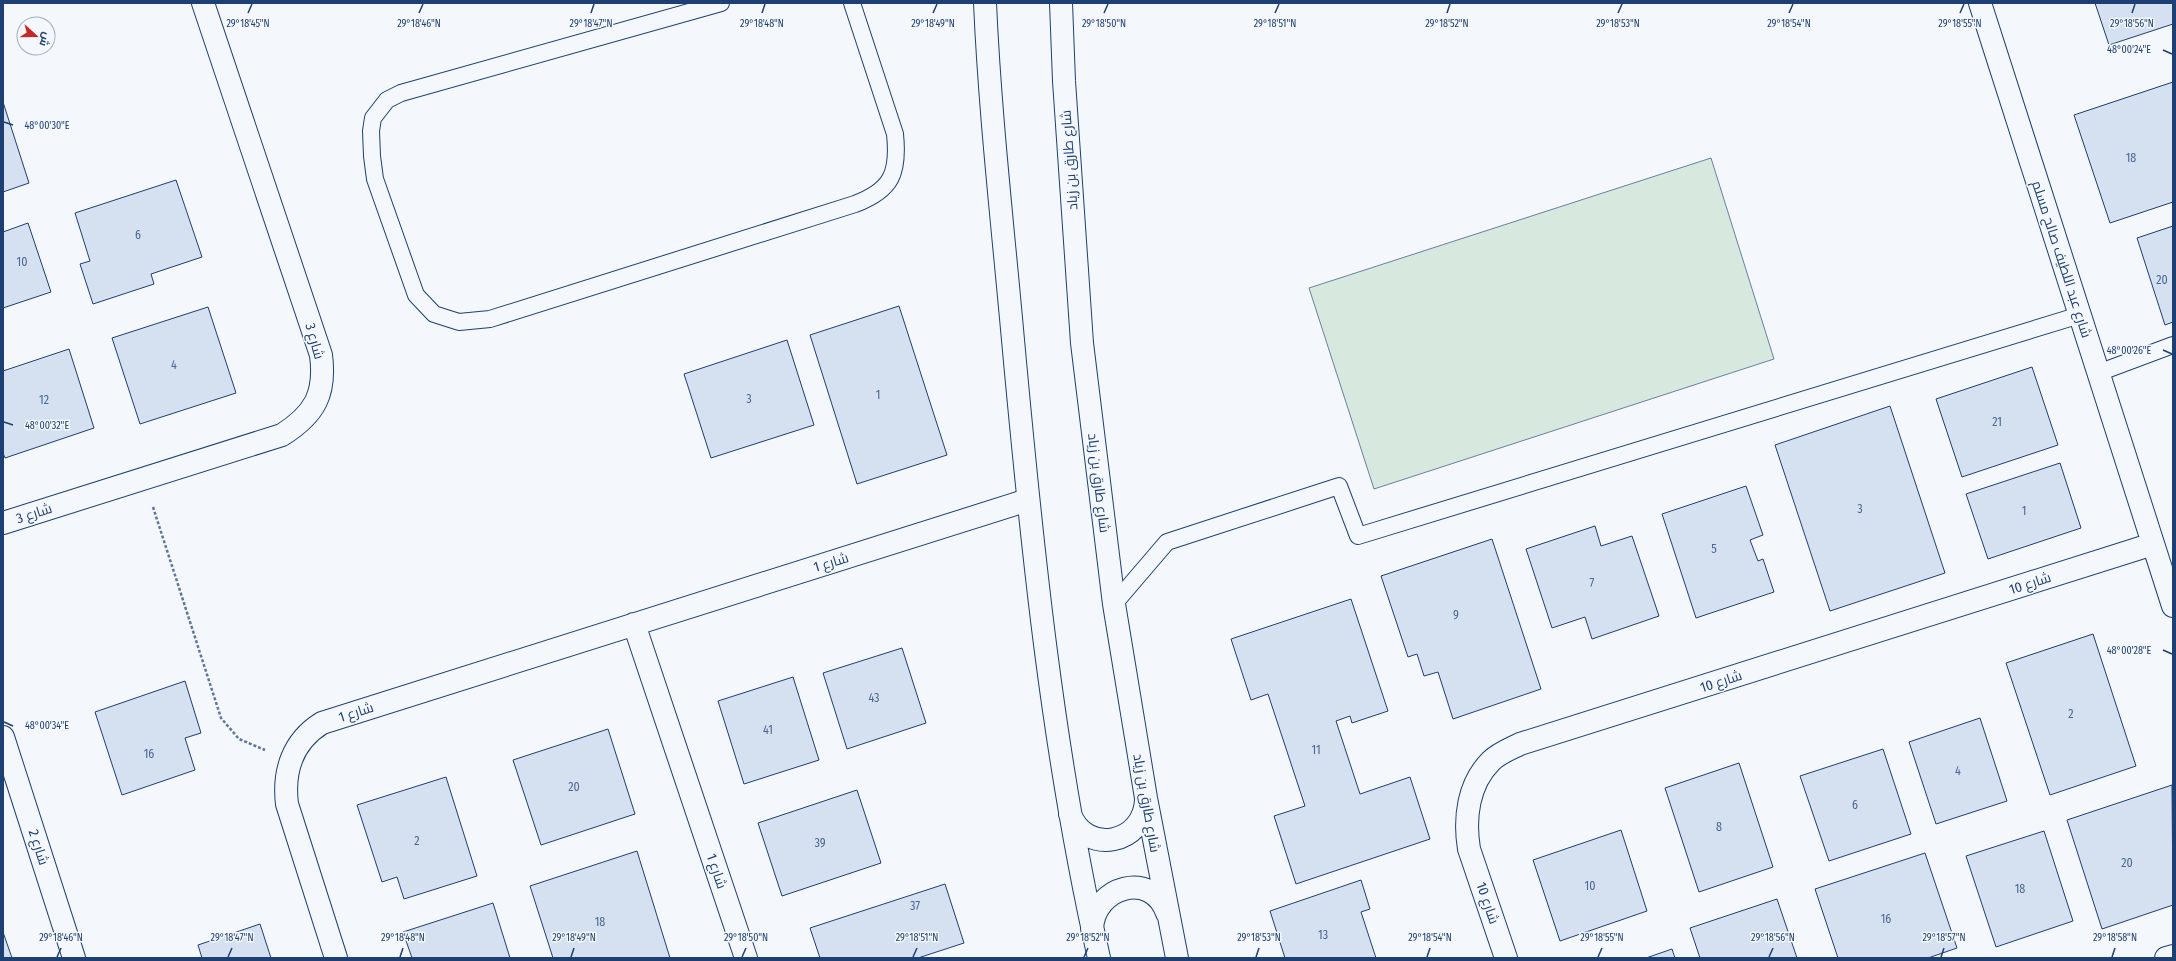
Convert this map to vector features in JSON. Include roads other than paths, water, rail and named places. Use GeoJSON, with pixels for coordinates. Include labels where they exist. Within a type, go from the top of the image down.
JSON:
{"type":"FeatureCollection","features":[{"type":"Feature","properties":{"kind":"street","name":"شارع 3"},"geometry":{"type":"LineString","coordinates":[[3,523],[282,435],[308,415],[319,395],[322,381],[321,355],[203,3]]}},
{"type":"Feature","properties":{"kind":"street"},"geometry":{"type":"LineString","coordinates":[[985,3],[1028,500],[1053,712],[1069,811],[1099,958]]}},
{"type":"Feature","properties":{"kind":"street","name":"شارع طارق بن زياد"},"geometry":{"type":"LineString","coordinates":[[1061,3],[1064,80],[1082,344],[1114,604],[1146,798],[1168,918],[1177,958]]}},
{"type":"Feature","properties":{"kind":"street","name":"شارع عبد اللطيف صالح مسلم"},"geometry":{"type":"LineString","coordinates":[[1980,3],[2173,606]]}},
{"type":"Feature","properties":{"kind":"street","name":"شارع 1"},"geometry":{"type":"LineString","coordinates":[[336,958],[287,804],[285,789],[291,761],[303,737],[322,723],[1028,500]]}},
{"type":"Feature","properties":{"kind":"street","name":"شارع 10"},"geometry":{"type":"LineString","coordinates":[[1506,958],[1469,849],[1466,831],[1466,814],[1480,775],[1491,761],[1504,752],[1528,742],[2153,544]]}},
{"type":"Feature","properties":{"kind":"street","name":"شارع 1"},"geometry":{"type":"LineString","coordinates":[[634,624],[746,958]]}},
{"type":"Feature","properties":{"kind":"street","name":"شارع 2"},"geometry":{"type":"LineString","coordinates":[[3,737],[74,958]]}},
{"type":"Feature","properties":{"kind":"street"},"geometry":{"type":"LineString","coordinates":[[1069,811],[1078,826],[1092,837],[1100,839],[1117,838],[1133,830],[1145,807],[1146,798]]}},
{"type":"Feature","properties":{"kind":"street"},"geometry":{"type":"LineString","coordinates":[[1092,929],[1097,906],[1108,895],[1122,889],[1136,888],[1151,893],[1162,904],[1168,918]]}},
{"type":"Feature","properties":{"kind":"street"},"geometry":{"type":"LineString","coordinates":[[2166,958],[2173,956]]}},
{"type":"Feature","properties":{"kind":"lane"},"geometry":{"type":"LineString","coordinates":[[721,3],[401,93],[387,100],[380,107],[373,118],[371,131],[376,179],[416,295],[434,314],[460,322],[490,318],[855,204],[871,198],[885,188],[895,165],[895,134],[852,3]]}},
{"type":"Feature","properties":{"kind":"lane"},"geometry":{"type":"LineString","coordinates":[[1114,604],[1167,542],[1339,486],[1358,536],[2080,315]]}},
{"type":"Feature","properties":{"kind":"lane"},"geometry":{"type":"LineString","coordinates":[[2098,373],[2173,345]]}}]}
